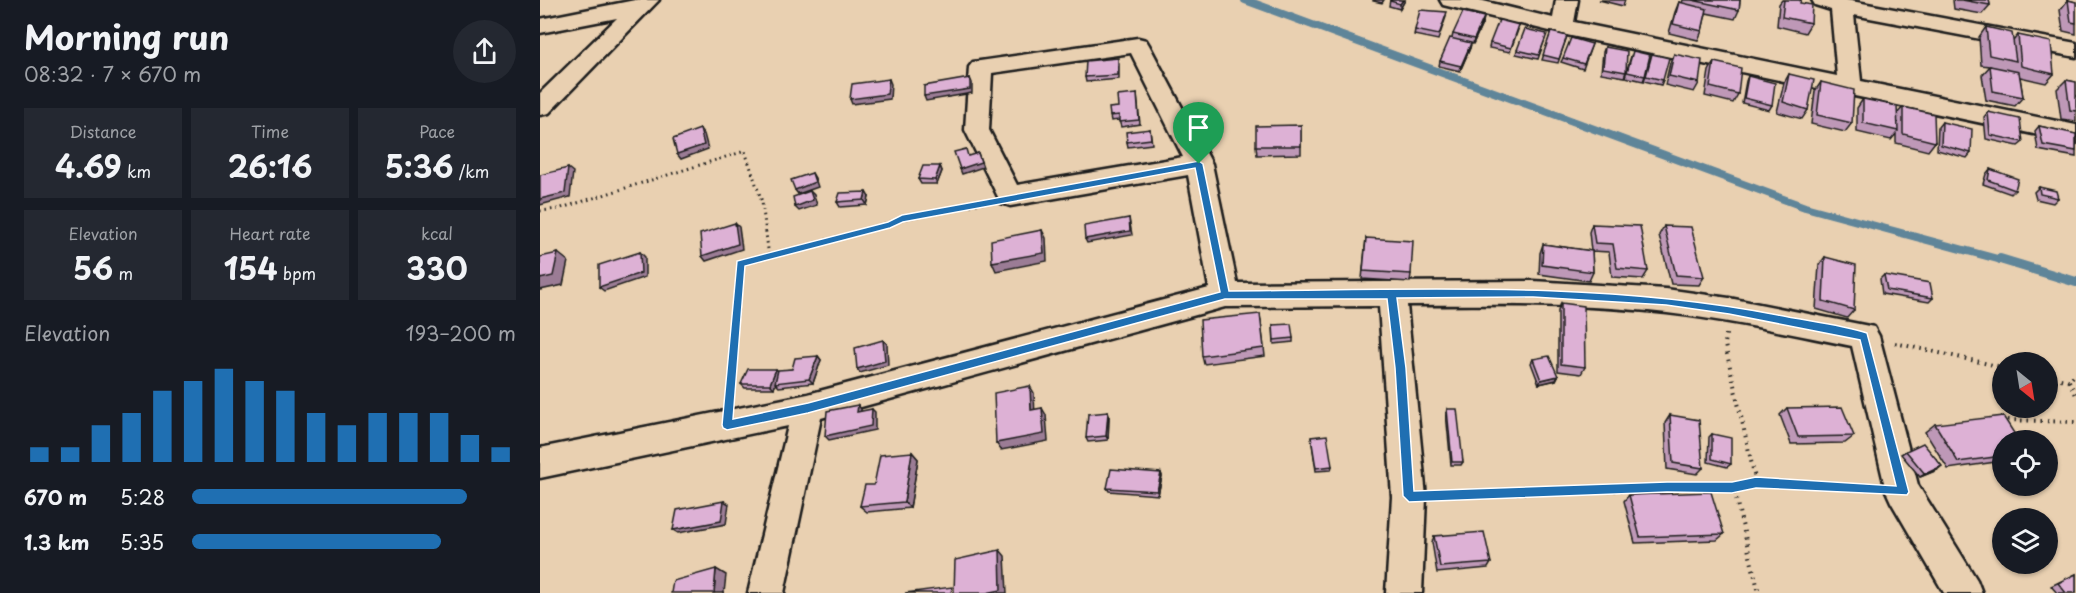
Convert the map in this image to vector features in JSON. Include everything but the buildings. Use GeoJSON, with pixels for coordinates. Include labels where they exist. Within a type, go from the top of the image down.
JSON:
{"type":"FeatureCollection","features":[{"type":"Feature","properties":{"kind":"street"},"geometry":{"type":"LineString","coordinates":[[1451,0],[1562,27],[2076,134]]}},
{"type":"Feature","properties":{"kind":"street"},"geometry":{"type":"LineString","coordinates":[[1562,27],[1567,0]]}},
{"type":"Feature","properties":{"kind":"street"},"geometry":{"type":"LineString","coordinates":[[540,26],[645,3]]}},
{"type":"Feature","properties":{"kind":"street"},"geometry":{"type":"LineString","coordinates":[[540,107],[645,3]]}},
{"type":"Feature","properties":{"kind":"street"},"geometry":{"type":"LineString","coordinates":[[1850,86],[1832,3],[2076,50]]}},
{"type":"Feature","properties":{"kind":"street"},"geometry":{"type":"LineString","coordinates":[[1199,164],[1010,196],[977,130],[981,68],[1138,45],[1199,164],[1225,295]]}},
{"type":"Feature","properties":{"kind":"street"},"geometry":{"type":"LineString","coordinates":[[540,463],[808,408],[1225,295],[1533,293],[1666,301],[1729,310],[1864,336],[1903,492],[1964,593]]}},
{"type":"Feature","properties":{"kind":"street"},"geometry":{"type":"LineString","coordinates":[[1392,295],[1401,368],[1409,496],[1404,593]]}},
{"type":"Feature","properties":{"kind":"street"},"geometry":{"type":"LineString","coordinates":[[766,593],[808,408]]}},
{"type":"Feature","properties":{"kind":"path"},"geometry":{"type":"LineString","coordinates":[[540,211],[558,209],[745,152],[762,202],[768,257]]}},
{"type":"Feature","properties":{"kind":"path"},"geometry":{"type":"LineString","coordinates":[[727,425],[740,264],[902,219],[1013,197]]}},
{"type":"Feature","properties":{"kind":"path"},"geometry":{"type":"LineString","coordinates":[[1729,310],[1725,345],[1756,483]]}},
{"type":"Feature","properties":{"kind":"path"},"geometry":{"type":"LineString","coordinates":[[1864,336],[1992,365]]}},
{"type":"Feature","properties":{"kind":"path"},"geometry":{"type":"LineString","coordinates":[[2069,381],[2076,373]]}},
{"type":"Feature","properties":{"kind":"path"},"geometry":{"type":"LineString","coordinates":[[2058,378],[2069,381]]}},
{"type":"Feature","properties":{"kind":"path"},"geometry":{"type":"LineString","coordinates":[[2069,381],[2076,395]]}},
{"type":"Feature","properties":{"kind":"path"},"geometry":{"type":"LineString","coordinates":[[2008,420],[2076,422]]}},
{"type":"Feature","properties":{"kind":"path"},"geometry":{"type":"LineString","coordinates":[[1409,496],[1667,487],[1732,488],[1756,483],[1903,492]]}},
{"type":"Feature","properties":{"kind":"path"},"geometry":{"type":"LineString","coordinates":[[1732,488],[1759,593]]}},
{"type":"Feature","properties":{"kind":"waterway"},"geometry":{"type":"LineString","coordinates":[[1245,0],[1805,207],[2005,261]]}},
{"type":"Feature","properties":{"kind":"waterway"},"geometry":{"type":"LineString","coordinates":[[2000,259],[2076,282]]}},
{"type":"Feature","properties":{"kind":"route"},"geometry":{"type":"LineString","coordinates":[[1199,164],[902,219],[740,264],[727,425],[808,408],[1225,295],[1533,293],[1666,301],[1729,310],[1864,336],[1903,492],[1826,485],[1756,483],[1732,488],[1667,487],[1409,496],[1401,368],[1392,295],[1225,295],[1199,164]]}}]}
